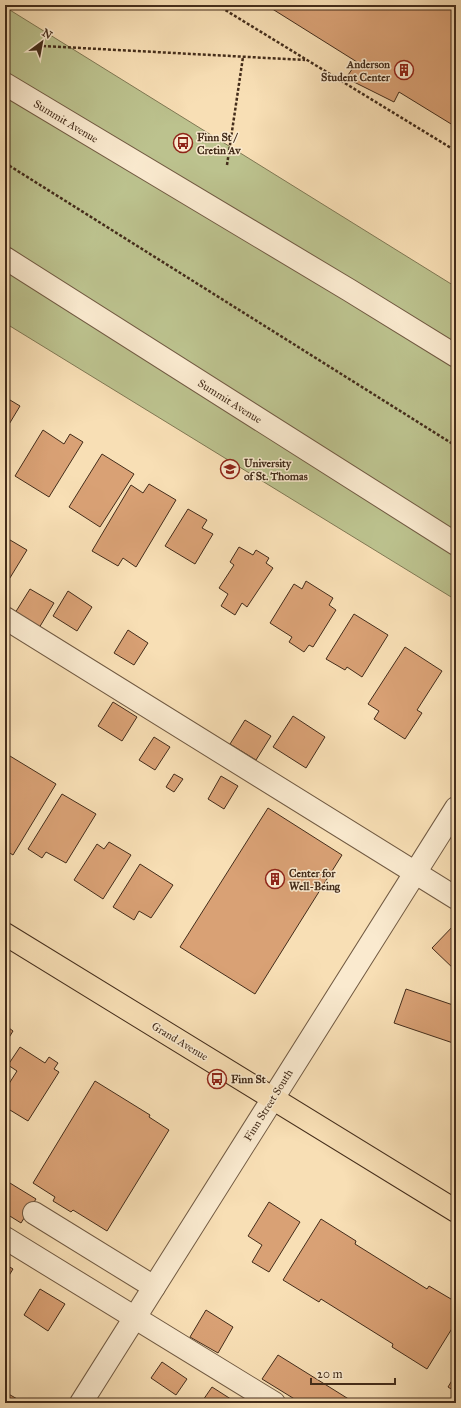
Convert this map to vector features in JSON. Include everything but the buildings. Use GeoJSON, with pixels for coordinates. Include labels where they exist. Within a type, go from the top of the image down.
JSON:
{"type":"FeatureCollection","features":[{"type":"Feature","properties":{"kind":"main road","name":"Grand Avenue"},"geometry":{"type":"LineString","coordinates":[[5,934],[456,1211]]}},
{"type":"Feature","properties":{"kind":"street","name":"Summit Avenue"},"geometry":{"type":"LineString","coordinates":[[5,84],[349,290],[456,356]]}},
{"type":"Feature","properties":{"kind":"street","name":"Summit Avenue"},"geometry":{"type":"LineString","coordinates":[[5,258],[456,544]]}},
{"type":"Feature","properties":{"kind":"street"},"geometry":{"type":"LineString","coordinates":[[5,618],[456,898]]}},
{"type":"Feature","properties":{"kind":"street","name":"Finn Street South"},"geometry":{"type":"LineString","coordinates":[[81,1403],[272,1097],[456,808]]}},
{"type":"Feature","properties":{"kind":"street"},"geometry":{"type":"LineString","coordinates":[[34,1213],[154,1287]]}},
{"type":"Feature","properties":{"kind":"street"},"geometry":{"type":"LineString","coordinates":[[5,1238],[274,1403]]}},
{"type":"Feature","properties":{"kind":"path"},"geometry":{"type":"LineString","coordinates":[[217,5],[456,151]]}},
{"type":"Feature","properties":{"kind":"path"},"geometry":{"type":"LineString","coordinates":[[43,46],[306,60]]}},
{"type":"Feature","properties":{"kind":"path"},"geometry":{"type":"LineString","coordinates":[[227,165],[243,57]]}},
{"type":"Feature","properties":{"kind":"path"},"geometry":{"type":"LineString","coordinates":[[5,163],[456,446]]}},
{"type":"Feature","properties":{"kind":"green space"},"geometry":{"type":"Polygon","coordinates":[[[5,7],[456,287],[456,600],[5,323],[5,7]]]}},
{"type":"Feature","properties":{"kind":"place","name":"Anderson Student Center"},"geometry":{"type":"Point","coordinates":[404,70]}},
{"type":"Feature","properties":{"kind":"place","name":"Finn St / Cretin Av"},"geometry":{"type":"Point","coordinates":[183,143]}},
{"type":"Feature","properties":{"kind":"place","name":"University of St. Thomas"},"geometry":{"type":"Point","coordinates":[230,469]}},
{"type":"Feature","properties":{"kind":"place","name":"Center for Well-Being"},"geometry":{"type":"Point","coordinates":[275,879]}},
{"type":"Feature","properties":{"kind":"place","name":"Finn St"},"geometry":{"type":"Point","coordinates":[217,1079]}}]}
